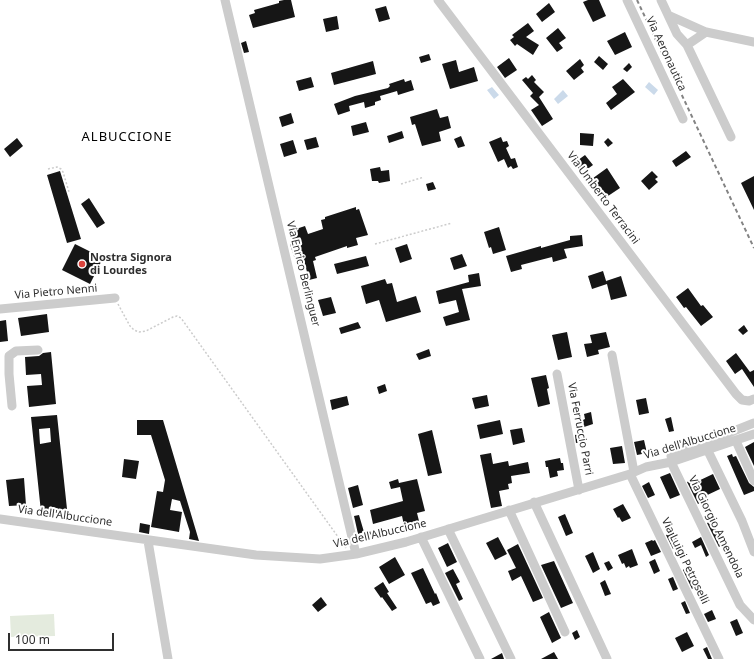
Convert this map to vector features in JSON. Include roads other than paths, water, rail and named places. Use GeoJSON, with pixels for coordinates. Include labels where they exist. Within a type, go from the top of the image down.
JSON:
{"type":"FeatureCollection","features":[{"type":"Feature","properties":{"kind":"street","name":"Via Enrico Berlinguer"},"geometry":{"type":"LineString","coordinates":[[225,0],[353,554]]}},
{"type":"Feature","properties":{"kind":"street","name":"Via Umberto Terracini"},"geometry":{"type":"LineString","coordinates":[[438,0],[736,394],[742,400],[749,401],[754,399]]}},
{"type":"Feature","properties":{"kind":"street","name":"Via Aeronautica"},"geometry":{"type":"LineString","coordinates":[[627,0],[684,119]]}},
{"type":"Feature","properties":{"kind":"street"},"geometry":{"type":"LineString","coordinates":[[661,0],[677,34],[687,45],[731,137]]}},
{"type":"Feature","properties":{"kind":"street"},"geometry":{"type":"LineString","coordinates":[[668,15],[706,32],[754,42]]}},
{"type":"Feature","properties":{"kind":"street"},"geometry":{"type":"LineString","coordinates":[[687,45],[706,32]]}},
{"type":"Feature","properties":{"kind":"street","name":"Via Pietro Nenni"},"geometry":{"type":"LineString","coordinates":[[0,309],[115,298]]}},
{"type":"Feature","properties":{"kind":"street"},"geometry":{"type":"LineString","coordinates":[[12,406],[4,376],[9,356],[16,351],[38,350]]}},
{"type":"Feature","properties":{"kind":"street","name":"Via Luigi Petroselli"},"geometry":{"type":"LineString","coordinates":[[612,355],[632,473],[719,659]]}},
{"type":"Feature","properties":{"kind":"street","name":"Via Ferruccio Parri"},"geometry":{"type":"LineString","coordinates":[[558,374],[579,490]]}},
{"type":"Feature","properties":{"kind":"street"},"geometry":{"type":"LineString","coordinates":[[646,467],[754,423]]}},
{"type":"Feature","properties":{"kind":"street","name":"Via dell'Albuccione"},"geometry":{"type":"LineString","coordinates":[[0,519],[256,555],[320,559],[353,554],[421,537],[534,502],[579,490],[646,467],[671,462],[708,451],[754,434]]}},
{"type":"Feature","properties":{"kind":"street"},"geometry":{"type":"LineString","coordinates":[[736,441],[754,481]]}},
{"type":"Feature","properties":{"kind":"street"},"geometry":{"type":"LineString","coordinates":[[708,451],[742,521],[754,552]]}},
{"type":"Feature","properties":{"kind":"street","name":"Via Giorgio Amendola"},"geometry":{"type":"LineString","coordinates":[[671,462],[740,605],[754,620]]}},
{"type":"Feature","properties":{"kind":"street"},"geometry":{"type":"LineString","coordinates":[[534,502],[607,659]]}},
{"type":"Feature","properties":{"kind":"street"},"geometry":{"type":"LineString","coordinates":[[509,510],[565,632]]}},
{"type":"Feature","properties":{"kind":"street"},"geometry":{"type":"LineString","coordinates":[[448,529],[511,659]]}},
{"type":"Feature","properties":{"kind":"street"},"geometry":{"type":"LineString","coordinates":[[421,537],[480,659]]}},
{"type":"Feature","properties":{"kind":"street"},"geometry":{"type":"LineString","coordinates":[[148,540],[168,659]]}},
{"type":"Feature","properties":{"kind":"water"},"geometry":{"type":"Polygon","coordinates":[[[649,82],[658,90],[654,95],[645,87],[649,82]]]}},
{"type":"Feature","properties":{"kind":"water"},"geometry":{"type":"Polygon","coordinates":[[[492,87],[499,95],[494,99],[487,90],[492,87]]]}},
{"type":"Feature","properties":{"kind":"water"},"geometry":{"type":"Polygon","coordinates":[[[563,90],[568,96],[558,104],[554,99],[563,90]]]}},
{"type":"Feature","properties":{"kind":"railway"},"geometry":{"type":"LineString","coordinates":[[637,0],[754,248]]}},
{"type":"Feature","properties":{"kind":"place","name":"Nostra Signora di Lourdes"},"geometry":{"type":"Point","coordinates":[82,264]}},
{"type":"Feature","properties":{"kind":"district","name":"ALBUCCIONE"},"geometry":{"type":"Point","coordinates":[127,137]}}]}
